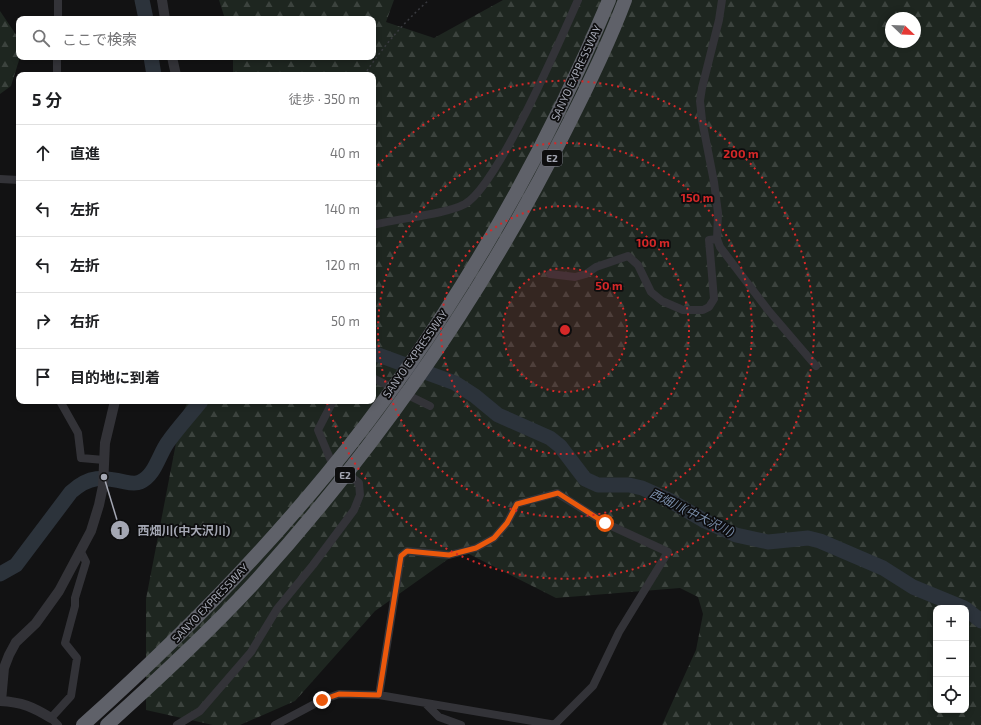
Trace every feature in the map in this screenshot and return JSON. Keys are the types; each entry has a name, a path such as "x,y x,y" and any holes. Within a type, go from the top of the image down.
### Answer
{"highway":[{"name":"SANYO EXPRESSWAY","path":"83,725 200,616 256,555 327,474 392,388 452,300 496,228 533,161 572,84 609,0"},
{"name":"SANYO EXPRESSWAY","path":"107,725 210,628 253,584 340,481 404,397 464,308 509,236 546,169 586,90 625,0"}],"street":[{"path":"58,0 58,16"},
{"path":"162,0 165,16"},
{"path":"376,224 450,210 465,203 477,194 501,158 527,109 578,0"},
{"path":"722,0 719,20 700,101 718,213 717,238 720,248 768,310 816,366"},
{"path":"57,60 57,72"},
{"path":"173,60 175,72"},
{"path":"0,179 16,180"},
{"path":"550,274 575,277 586,274 596,267 628,256 638,265 651,292 662,301 683,310 703,310 709,307 714,300 709,240 717,238"},
{"path":"376,379 430,406"},
{"path":"62,404 78,433 81,458 104,464"},
{"path":"81,552 86,562 75,598 75,606 65,643 77,658 71,696 55,721 30,706 19,702 1,701 4,668 16,642 36,623 59,591 91,531 103,486 105,443 114,404"},
{"path":"177,725 200,711 251,652 277,609 313,565 354,510 360,495 359,483 331,461 318,430 331,404"},
{"path":"275,725 322,700 339,694 379,695 555,725 593,686 619,632 668,552 605,523 558,493 517,504 507,523 494,538 476,548 449,555 407,551 401,556 379,695"},
{"path":"424,702 439,717 461,725"}],"path":[{"path":"376,58 388,40 409,17 429,0"},
{"path":"366,72 374,60"}],"green space":[{"path":"219,0 394,0 386,22 434,38 503,0 981,0 981,725 662,725 696,650 703,614 698,597 680,588 556,598 461,550 375,611 295,701 240,725 213,725 146,710 146,599 181,417 187,404 376,404 376,72 233,72 233,60 376,60 376,16 224,16"},
{"path":"0,11 16,35 16,60 19,60 11,86 0,94"}],"waterway":[{"path":"142,0 145,16"},
{"path":"152,60 154,72"},
{"name":"西畑川(中大沢川)","path":"376,354 455,383 475,396 498,415 550,438 560,446 585,479 598,485 629,485 642,488 669,500 705,521 736,535 768,542 808,538 820,541 883,568 913,587 957,605"},
{"name":"西畑川(中大沢川)","path":"0,574 16,565 71,492 78,486 90,480 103,478 129,483 140,482 145,479 153,470 168,442 199,404"},
{"name":"西畑川(中大沢川)","path":"969,611 981,621"}],"place":[{"name":"西畑川(中大沢川)","path":"104,477"}],"route":[{"path":"322,700 339,694 379,695 401,556 407,551 449,555 476,548 494,538 507,523 517,504 558,493 605,523"}]}
